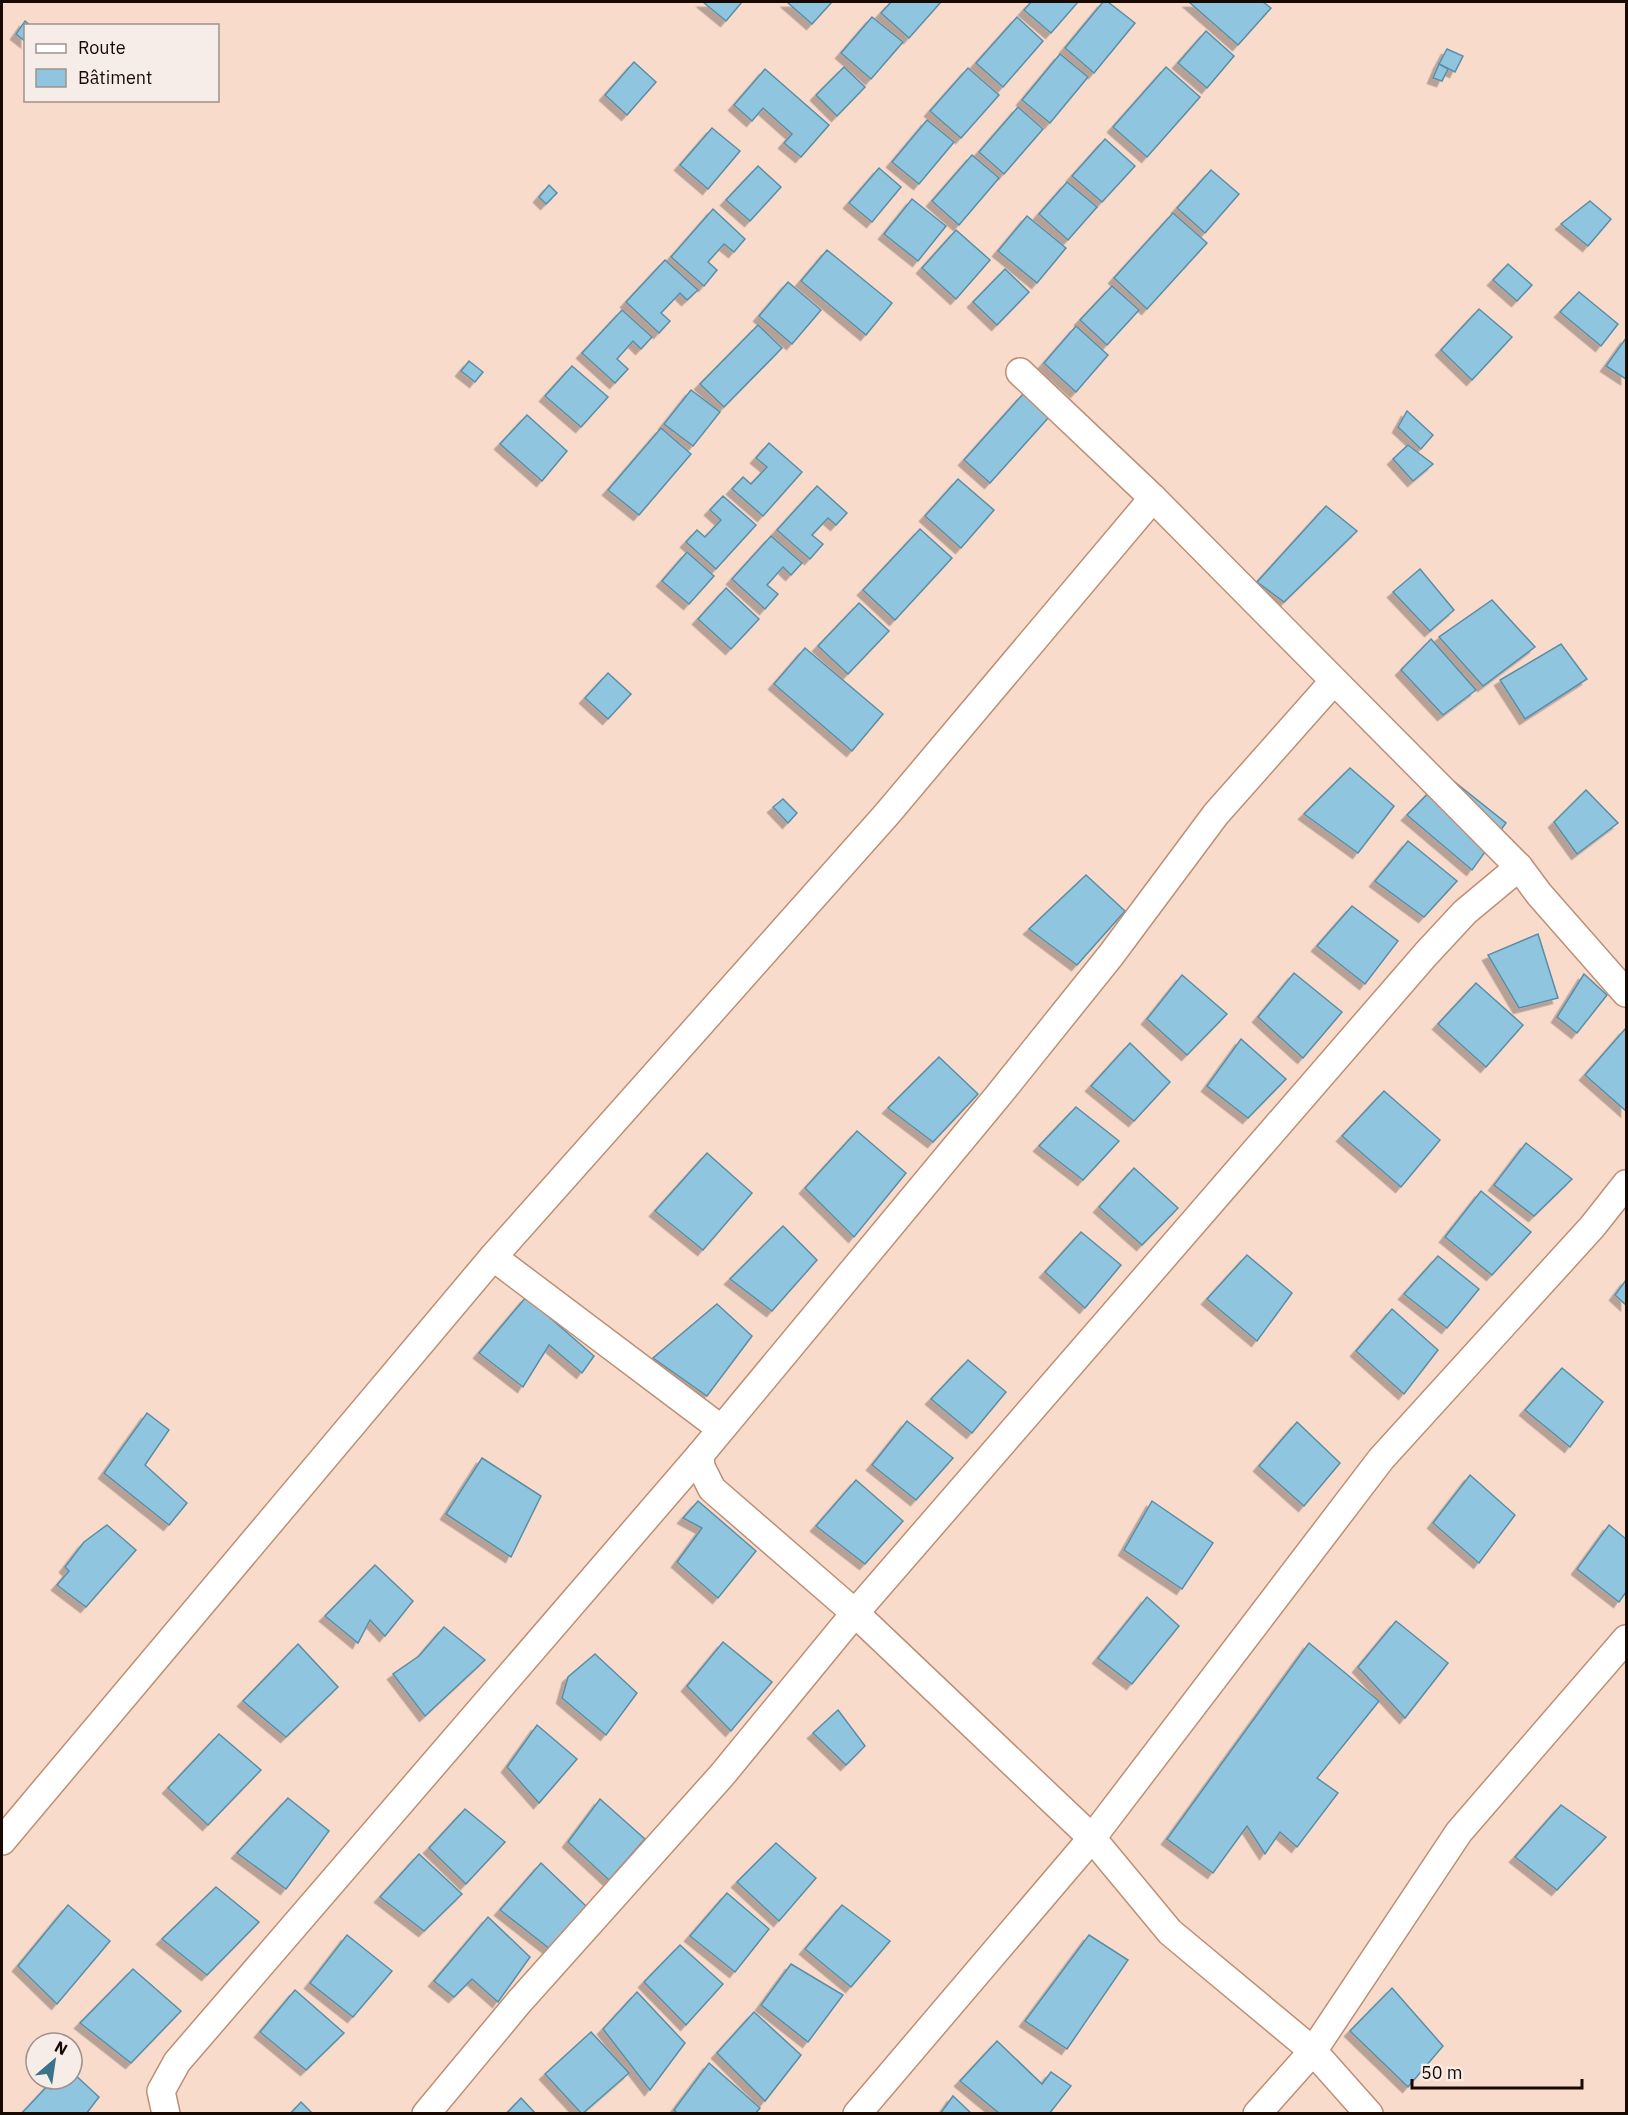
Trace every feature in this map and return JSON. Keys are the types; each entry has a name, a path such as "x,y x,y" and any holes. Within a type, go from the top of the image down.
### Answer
{"street":[{"path":"1020,372 1153,498 1519,867 1539,894 1626,993"},
{"path":"2,1841 493,1257 886,814 1153,498"},
{"path":"166,2114 161,2091 177,2062 700,1455 720,1428 1005,1088 1111,955 1215,814 1333,682"},
{"path":"426,2114 519,2002 722,1775 855,1613 1426,954 1465,912 1519,867"},
{"path":"857,2114 1092,1838 1381,1459 1592,1227 1626,1184"},
{"path":"493,1257 720,1428"},
{"path":"700,1455 701,1467 712,1489 855,1613 1092,1838 1170,1932 1313,2051 1369,2114"},
{"path":"1257,2114 1313,2051 1459,1832 1626,1639"}],"building":[{"path":"703,2 742,2 726,21"},
{"path":"787,2 832,2 812,24"},
{"path":"891,2 941,2 909,38 881,13"},
{"path":"1031,2 1078,2 1051,33 1024,10"},
{"path":"1103,2 1108,2 1135,23 1094,73 1065,48"},
{"path":"1189,2 1263,2 1271,8 1238,45"},
{"path":"872,17 903,42 871,79 841,53"},
{"path":"1017,17 1043,41 1003,87 976,63"},
{"path":"25,21 29,24 24,24 24,40 16,34"},
{"path":"1206,31 1234,56 1207,88 1178,63"},
{"path":"1447,49 1463,56 1455,72 1439,64"},
{"path":"1060,54 1088,77 1050,123 1022,100"},
{"path":"634,62 656,82 627,115 605,95"},
{"path":"1439,64 1448,69 1442,81 1433,78"},
{"path":"844,67 865,87 837,116 816,95"},
{"path":"1166,67 1200,97 1147,157 1113,127"},
{"path":"968,68 999,95 961,138 930,111"},
{"path":"765,69 829,125 801,157 784,143 792,134 763,108 752,121 734,105"},
{"path":"1018,107 1043,129 1004,174 979,152"},
{"path":"927,120 954,142 919,184 892,162"},
{"path":"712,128 740,151 708,189 680,165"},
{"path":"1105,139 1135,166 1102,202 1072,176"},
{"path":"972,155 999,178 959,225 932,201"},
{"path":"758,166 781,187 750,221 726,200"},
{"path":"879,168 901,187 872,222 849,203"},
{"path":"1211,170 1239,194 1205,233 1177,208"},
{"path":"1067,182 1097,207 1068,240 1039,214"},
{"path":"549,185 557,193 546,204 539,197"},
{"path":"912,199 946,226 918,261 884,234"},
{"path":"1590,201 1611,219 1588,246 1561,224"},
{"path":"713,209 745,239 734,252 724,244 708,262 717,270 704,286 671,257"},
{"path":"1173,213 1207,243 1147,309 1114,278"},
{"path":"1027,216 1066,248 1037,283 998,251"},
{"path":"956,230 990,260 956,299 922,268"},
{"path":"827,250 892,303 866,335 801,281"},
{"path":"665,260 698,290 687,300 680,293 661,313 670,321 659,333 626,302"},
{"path":"1508,264 1532,285 1517,301 1493,280"},
{"path":"1005,269 1029,292 997,325 973,302"},
{"path":"788,282 821,310 792,344 759,316"},
{"path":"1112,286 1139,310 1107,345 1080,320"},
{"path":"1579,292 1618,324 1601,346 1560,312"},
{"path":"1479,309 1512,337 1472,380 1441,350"},
{"path":"622,310 652,337 641,349 633,341 617,359 628,369 615,383 582,353"},
{"path":"758,325 782,348 724,407 700,384"},
{"path":"1076,326 1108,355 1076,392 1044,363"},
{"path":"1626,338 1626,379 1606,366"},
{"path":"469,361 483,372 475,382 461,371"},
{"path":"572,366 608,397 581,427 545,396"},
{"path":"691,390 720,412 693,446 664,424"},
{"path":"1023,394 1049,417 990,483 964,460"},
{"path":"1407,411 1433,435 1421,449 1398,427"},
{"path":"527,415 567,451 542,481 500,444"},
{"path":"661,428 691,454 639,515 608,490"},
{"path":"769,443 802,472 763,516 732,489 743,477 751,484 767,467 756,458"},
{"path":"1408,445 1433,464 1413,481 1393,459"},
{"path":"958,479 994,510 961,548 925,516"},
{"path":"817,486 847,513 836,525 828,518 812,535 823,544 810,559 777,530"},
{"path":"723,496 756,525 716,569 686,542 697,530 705,537 721,520 710,510"},
{"path":"1326,506 1357,531 1284,602 1257,582"},
{"path":"920,529 952,558 895,620 863,590"},
{"path":"771,536 802,563 791,575 783,567 767,585 778,594 765,609 732,579"},
{"path":"687,552 714,576 689,604 662,581"},
{"path":"1420,569 1454,610 1430,631 1393,592"},
{"path":"726,588 759,619 731,649 698,619"},
{"path":"1492,600 1535,647 1483,686 1439,637"},
{"path":"859,603 889,631 848,674 818,646"},
{"path":"1431,639 1476,690 1443,715 1401,670"},
{"path":"1561,644 1587,679 1525,719 1500,680"},
{"path":"805,648 883,714 852,751 774,684"},
{"path":"608,673 631,694 608,719 585,698"},
{"path":"1350,768 1394,806 1358,853 1304,814"},
{"path":"1446,775 1506,823 1472,870 1407,815"},
{"path":"1586,790 1618,823 1577,854 1554,822"},
{"path":"783,799 797,813 788,823 773,807"},
{"path":"1408,841 1457,881 1424,917 1375,881"},
{"path":"1086,875 1125,911 1077,965 1029,929"},
{"path":"1352,906 1398,941 1365,984 1317,946"},
{"path":"1538,934 1558,998 1519,1008 1488,955"},
{"path":"1294,973 1342,1012 1303,1058 1258,1017"},
{"path":"1584,974 1607,995 1577,1033 1557,1017"},
{"path":"1182,975 1227,1014 1187,1055 1147,1019"},
{"path":"1476,983 1523,1025 1486,1067 1438,1024"},
{"path":"1625,1029 1626,1031 1626,1111 1585,1075"},
{"path":"1241,1039 1286,1079 1248,1118 1207,1086"},
{"path":"1130,1043 1170,1082 1134,1121 1091,1086"},
{"path":"939,1057 978,1094 933,1142 888,1108"},
{"path":"1384,1091 1440,1140 1401,1187 1342,1136"},
{"path":"1076,1107 1119,1141 1083,1180 1039,1146"},
{"path":"857,1131 906,1173 854,1237 805,1188"},
{"path":"1526,1143 1572,1179 1534,1216 1494,1185"},
{"path":"707,1153 752,1193 703,1250 655,1211"},
{"path":"1134,1168 1178,1208 1142,1245 1099,1207"},
{"path":"1481,1191 1531,1232 1492,1275 1445,1237"},
{"path":"783,1226 817,1260 772,1311 730,1279"},
{"path":"1081,1232 1121,1265 1085,1308 1045,1272"},
{"path":"1247,1255 1292,1293 1257,1341 1207,1299"},
{"path":"1438,1256 1479,1289 1447,1328 1404,1294"},
{"path":"1626,1280 1626,1305 1615,1295"},
{"path":"526,1297 594,1356 582,1373 549,1345 523,1387 479,1353"},
{"path":"717,1304 752,1336 707,1396 653,1358"},
{"path":"1392,1309 1438,1350 1404,1394 1356,1351"},
{"path":"968,1360 1006,1392 972,1433 931,1399"},
{"path":"1562,1368 1603,1402 1570,1447 1525,1410"},
{"path":"147,1413 169,1430 145,1465 187,1503 169,1525 104,1473"},
{"path":"907,1421 953,1458 916,1500 872,1465"},
{"path":"1297,1422 1340,1463 1304,1506 1259,1466"},
{"path":"482,1458 541,1496 511,1557 446,1514"},
{"path":"1470,1475 1515,1515 1479,1563 1433,1523"},
{"path":"856,1480 903,1521 865,1564 816,1526"},
{"path":"698,1501 756,1551 718,1598 677,1562 702,1528 683,1518"},
{"path":"1152,1501 1213,1543 1182,1589 1124,1550"},
{"path":"107,1525 136,1550 86,1607 57,1585 69,1571 65,1567 84,1542"},
{"path":"1609,1525 1626,1539 1626,1592 1619,1602 1577,1569"},
{"path":"375,1565 413,1601 385,1636 370,1620 358,1643 325,1616"},
{"path":"1147,1597 1179,1626 1132,1684 1098,1658"},
{"path":"1396,1621 1448,1663 1405,1718 1358,1667"},
{"path":"444,1627 485,1660 425,1716 393,1674 419,1656"},
{"path":"723,1642 772,1682 731,1731 687,1686"},
{"path":"1309,1643 1379,1701 1317,1778 1338,1793 1297,1847 1280,1832 1265,1854 1247,1826 1213,1873 1167,1839"},
{"path":"298,1644 338,1687 286,1737 243,1701"},
{"path":"595,1654 637,1693 606,1735 562,1698 568,1677"},
{"path":"838,1710 865,1746 846,1765 813,1733"},
{"path":"537,1725 577,1759 539,1803 507,1767"},
{"path":"219,1734 261,1770 208,1825 168,1788"},
{"path":"288,1798 329,1831 286,1889 237,1853"},
{"path":"600,1799 645,1839 609,1880 568,1842"},
{"path":"1561,1805 1606,1837 1557,1890 1515,1857"},
{"path":"465,1809 505,1842 466,1884 429,1848"},
{"path":"776,1843 816,1878 779,1921 737,1882"},
{"path":"419,1854 462,1894 424,1931 380,1897"},
{"path":"541,1863 586,1906 550,1949 500,1910"},
{"path":"216,1887 259,1922 207,1975 162,1939"},
{"path":"727,1893 769,1929 735,1972 690,1936"},
{"path":"68,1905 110,1941 57,2004 18,1966"},
{"path":"842,1905 890,1941 851,1987 805,1949"},
{"path":"488,1917 530,1957 498,2002 472,1979 454,1997 434,1981"},
{"path":"347,1935 392,1971 353,2017 310,1983"},
{"path":"1089,1935 1128,1960 1067,2049 1025,2021"},
{"path":"680,1945 723,1984 686,2025 644,1982"},
{"path":"791,1964 843,1995 808,2042 761,2005"},
{"path":"133,1969 181,2011 131,2063 80,2023"},
{"path":"1392,1988 1443,2046 1408,2087 1350,2031"},
{"path":"295,1990 344,2033 306,2070 260,2032"},
{"path":"637,1992 685,2043 650,2090 603,2029"},
{"path":"754,2012 801,2055 765,2101 717,2053"},
{"path":"591,2032 629,2073 582,2114 545,2074"},
{"path":"997,2041 1042,2084 1051,2072 1071,2086 1049,2114 1000,2114 960,2081"},
{"path":"709,2063 760,2108 755,2114 678,2114 674,2110"},
{"path":"84,2083 99,2097 86,2114 21,2114 43,2091 84,2091"},
{"path":"953,2096 972,2114 940,2114"},
{"path":"521,2098 536,2114 506,2114"},
{"path":"301,2102 313,2114 290,2114"}]}
